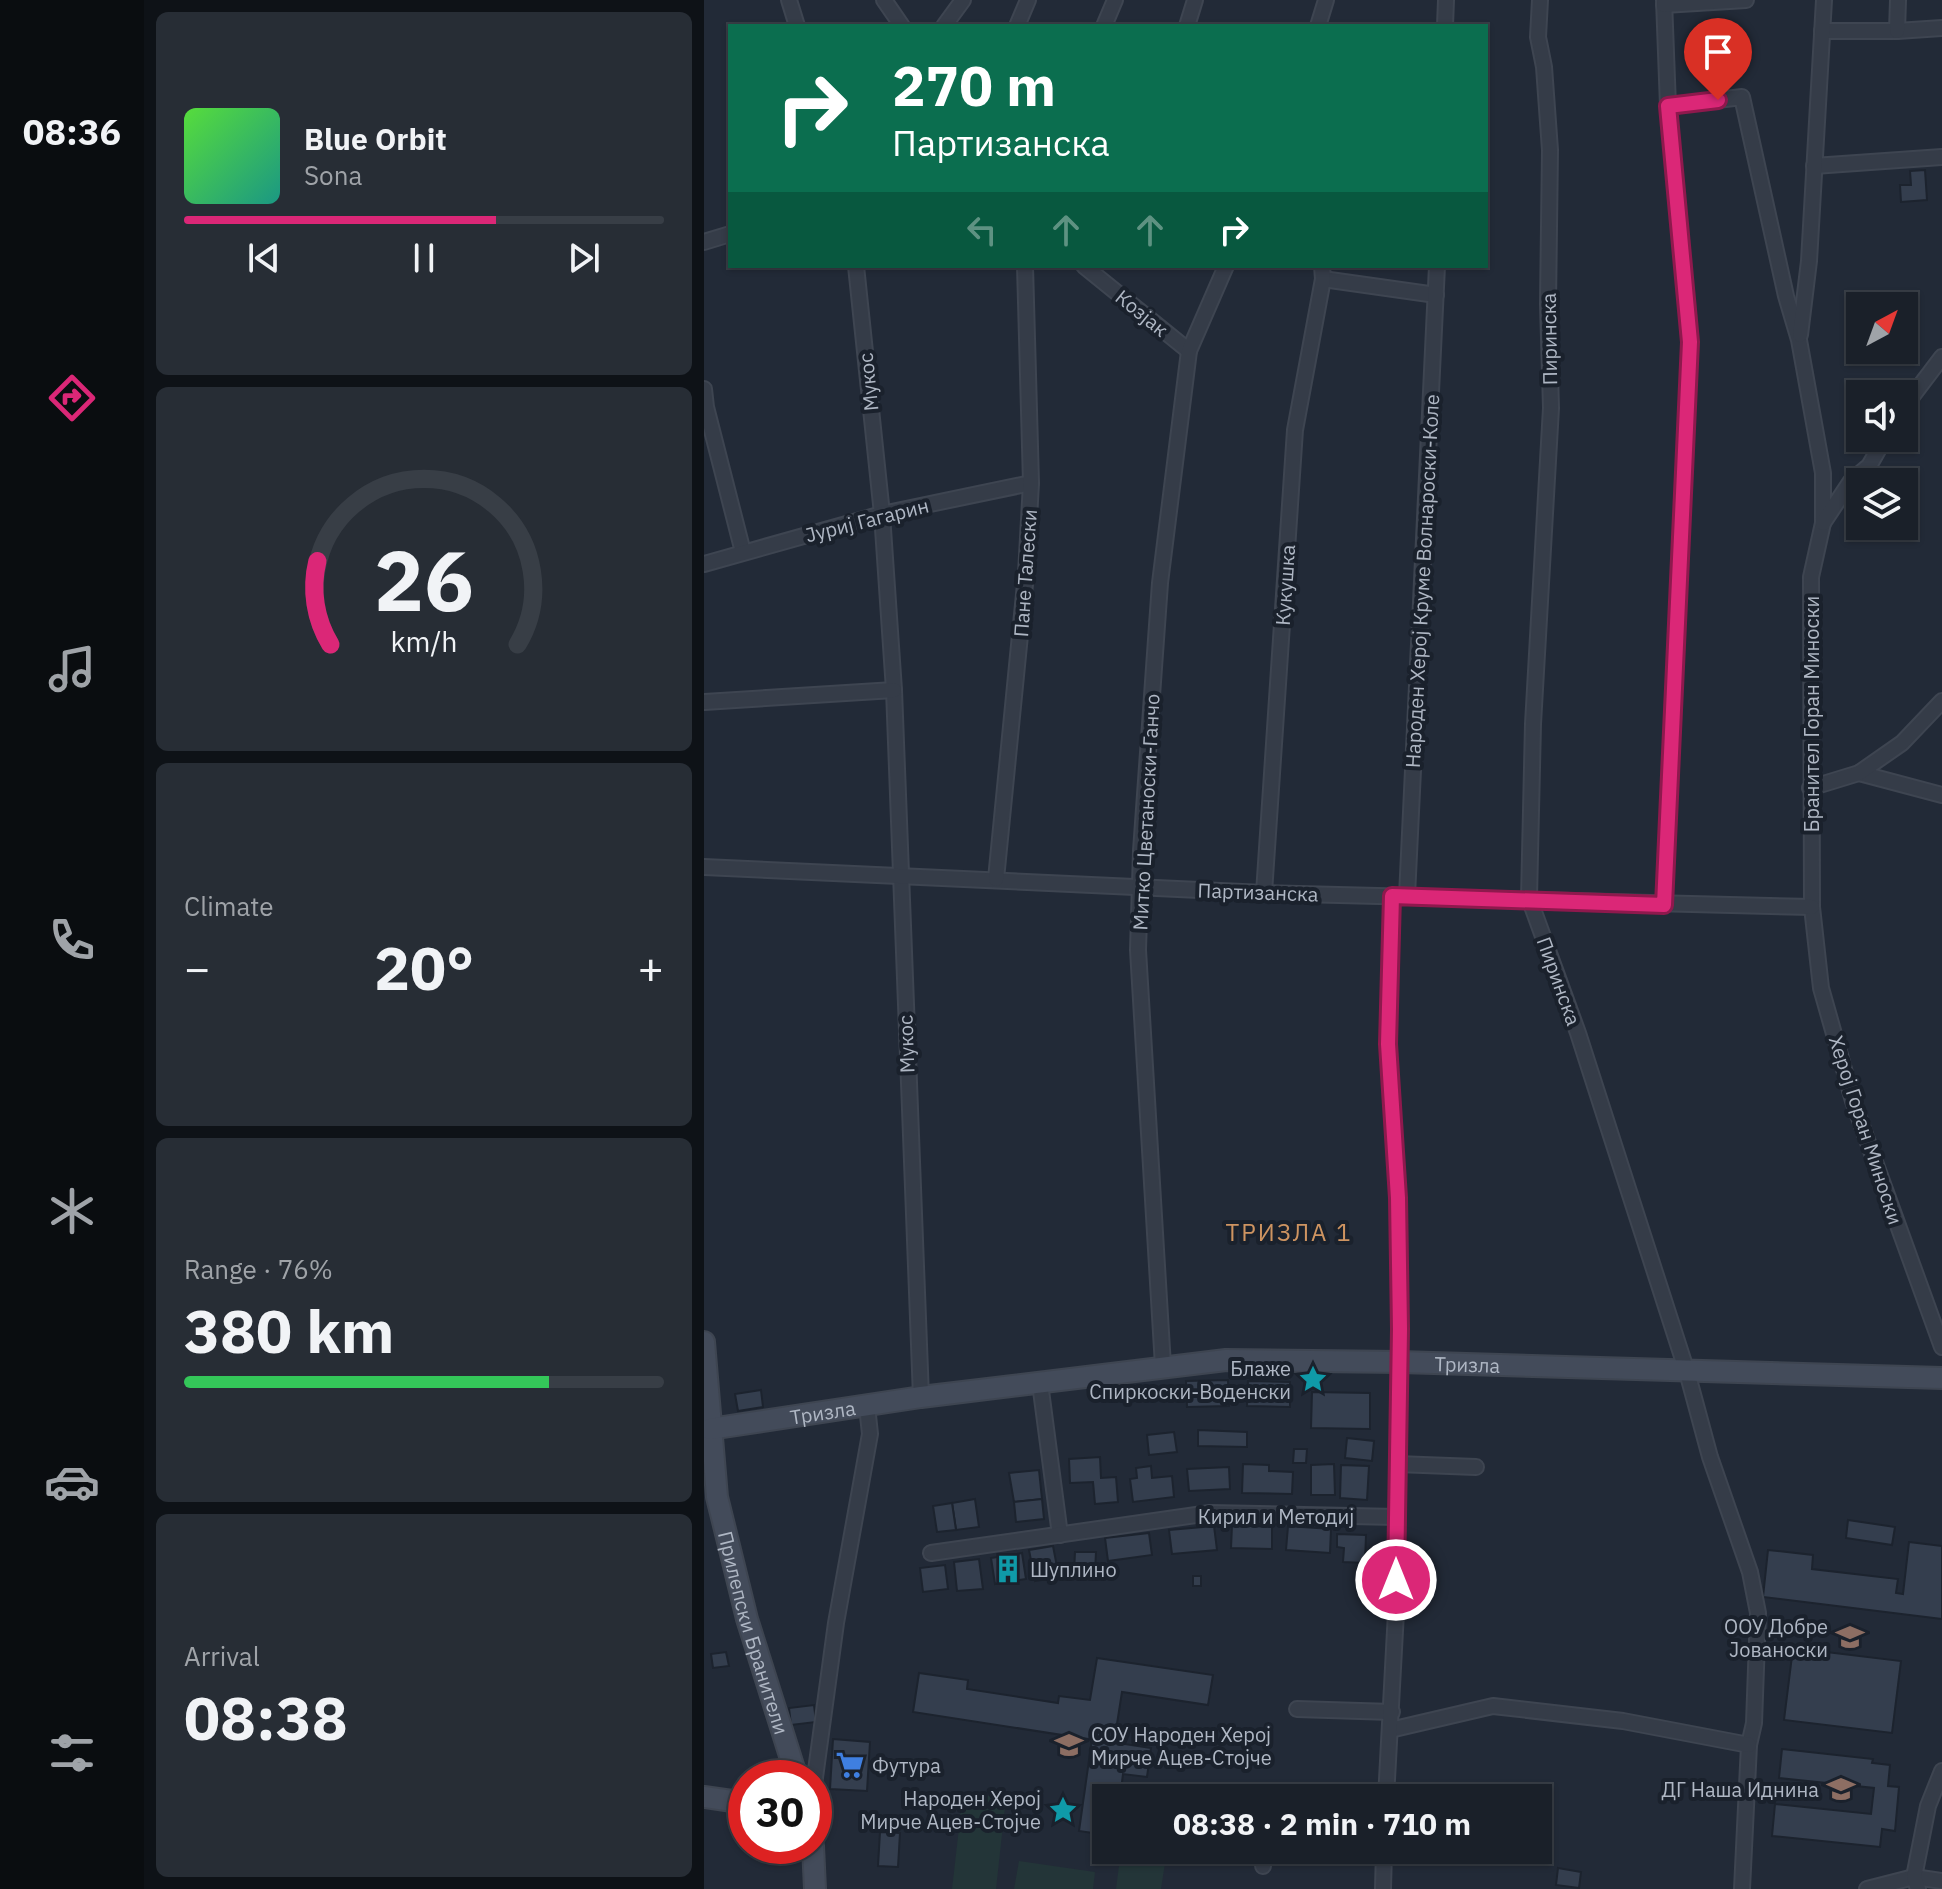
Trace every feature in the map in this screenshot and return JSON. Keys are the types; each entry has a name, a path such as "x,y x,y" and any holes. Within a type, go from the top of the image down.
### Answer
{"street":[{"path":"789,0 796,24"},
{"path":"884,0 901,24"},
{"path":"945,24 963,0"},
{"path":"1018,24 1028,0"},
{"path":"1105,24 1115,0"},
{"path":"1188,24 1195,0"},
{"path":"1319,24 1326,0"},
{"path":"1445,24 1446,0"},
{"name":"Пиринска","path":"1540,0 1538,37 1544,67 1550,150 1548,304 1551,408 1533,724 1529,898 1578,1033 1687,1372 1710,1457 1750,1572 1758,1613 1742,1889"},
{"path":"1664,905 1690,342 1668,106 1664,2 1746,0"},
{"name":"Бранител Горан Миноски","path":"1799,340 1809,261 1824,0"},
{"path":"1897,31 1898,0"},
{"path":"1822,31 1942,28"},
{"name":"Бранител Горан Миноски","path":"1668,106 1742,97 1786,296 1799,340 1823,473 1823,523 1811,577 1812,907"},
{"path":"1814,166 1942,157"},
{"path":"704,242 728,235"},
{"name":"Мукос","path":"856,268 882,514 894,690 921,1397"},
{"name":"Пане Талески","path":"996,879 1026,574 1031,483 1025,268"},
{"name":"Митко Цветаноски-Ганчо","path":"1163,1366 1138,950 1139,888 1160,583 1189,351 1225,268"},
{"name":"Народен Херој Круме Волнароски-Коле","path":"1387,1784 1392,1712 1400,1362 1398,1198 1388,1044 1400,896 1437,268"},
{"name":"Козјак","path":"1092,269 1189,351"},
{"name":"Кукушка","path":"1264,893 1295,430 1323,272 1436,295"},
{"path":"1918,389 1942,357"},
{"path":"704,389 743,552"},
{"name":"Бранител Горан Миноски","path":"1823,523 1851,481 1869,466 1877,452"},
{"name":"Јуриј Гагарин","path":"704,564 882,514 1031,483"},
{"path":"704,702 894,690"},
{"path":"1810,788 1859,773 1902,743 1942,701"},
{"path":"1859,773 1942,795"},
{"name":"Партизанска","path":"704,867 1264,893 1812,907"},
{"name":"Херој Горан Миноски","path":"1812,907 1821,988 1853,1101 1942,1347"},
{"name":"Прилепски Бранители","path":"704,1342 717,1497 747,1619 791,1760"},
{"name":"Тризла","path":"710,1429 921,1397 1226,1360 1942,1378"},
{"path":"1040,1383 1060,1535"},
{"name":"Прилепски Бранители","path":"817,1760 836,1623 870,1434 867,1406"},
{"path":"1397,1464 1476,1467"},
{"name":"Кирил и Методиј","path":"931,1553 1210,1513 1397,1517"},
{"path":"1390,1730 1493,1706 1623,1721 1749,1745"},
{"path":"1297,1709 1392,1712"},
{"path":"1916,1883 1928,1806 1942,1771"},
{"path":"704,1797 728,1800"},
{"path":"814,1864 815,1889"},
{"path":"1383,1889 1384,1864"},
{"path":"1867,1889 1942,1881"}],"shaded area":[{"path":"963,1793 1006,1798 996,1889 952,1889"},
{"path":"1019,1861 1095,1872 1093,1889 1014,1889"},
{"path":"1119,1864 1165,1864 1161,1889 1116,1889"}],"building":[{"path":"1925,170 1927,200 1901,202 1900,185 1911,185 1910,171"},
{"path":"1228,1380 1229,1406 1187,1407 1186,1381"},
{"path":"1248,1381 1290,1382 1290,1407 1247,1406"},
{"path":"761,1390 763,1407 738,1411 735,1394"},
{"path":"1312,1392 1370,1393 1370,1429 1311,1428"},
{"path":"1198,1430 1247,1432 1247,1447 1198,1446"},
{"path":"1174,1432 1177,1452 1149,1455 1147,1435"},
{"path":"1347,1438 1374,1441 1372,1461 1345,1458"},
{"path":"1294,1449 1307,1449 1306,1463 1293,1463"},
{"path":"1100,1457 1101,1478 1116,1477 1118,1502 1095,1504 1093,1482 1070,1483 1069,1459"},
{"path":"1243,1464 1269,1465 1269,1471 1293,1472 1292,1494 1242,1493"},
{"path":"1334,1464 1335,1495 1311,1495 1311,1465"},
{"path":"1341,1465 1369,1466 1367,1500 1340,1498"},
{"path":"1151,1466 1152,1478 1172,1476 1174,1497 1133,1502 1130,1479 1137,1478 1136,1468"},
{"path":"1229,1467 1230,1489 1189,1491 1187,1469"},
{"path":"1039,1470 1042,1499 1014,1502 1009,1473"},
{"path":"975,1499 979,1527 956,1530 952,1503"},
{"path":"1042,1499 1044,1519 1016,1522 1014,1502"},
{"path":"952,1503 956,1530 937,1532 933,1506"},
{"path":"1848,1520 1895,1527 1892,1545 1846,1538"},
{"path":"1232,1525 1272,1527 1272,1549 1231,1548"},
{"path":"1214,1526 1217,1550 1172,1554 1169,1530"},
{"path":"1288,1526 1331,1529 1330,1553 1286,1550"},
{"path":"1149,1533 1152,1555 1108,1561 1105,1538"},
{"path":"1337,1534 1366,1535 1365,1563 1343,1562 1344,1548 1337,1547"},
{"path":"1909,1542 1942,1546 1942,1619 1763,1597 1768,1550 1813,1555 1812,1569 1898,1579 1896,1593 1903,1594"},
{"path":"1053,1546 1059,1577 1035,1581 1029,1550"},
{"path":"1075,1552 1096,1552 1095,1573 1074,1572"},
{"name":"Шуплино","path":"1022,1553 1026,1579 995,1584 991,1558"},
{"path":"979,1559 983,1589 957,1591 954,1562"},
{"path":"945,1565 948,1589 923,1592 920,1568"},
{"path":"1193,1576 1201,1576 1201,1586 1193,1586"},
{"path":"1793,1648 1901,1661 1892,1733 1784,1720"},
{"path":"726,1652 729,1666 713,1668 711,1654"},
{"path":"1097,1658 1213,1675 1208,1705 1122,1692 1114,1743 913,1712 919,1673 968,1680 967,1689 1058,1703 1059,1696 1090,1700"},
{"path":"814,1705 816,1722 791,1725 789,1708"},
{"name":"Футура","path":"833,1739 870,1742 867,1791 832,1789"},
{"path":"1092,1739 1151,1748 1147,1777 1123,1774 1122,1784 1092,1784 1092,1833 1079,1831"},
{"path":"1782,1749 1873,1759 1872,1763 1890,1765 1888,1786 1899,1787 1895,1831 1882,1829 1880,1847 1772,1836 1775,1804 1871,1814 1874,1788 1779,1778"},
{"path":"880,1832 900,1833 898,1867 878,1866"},
{"path":"1558,1868 1581,1872 1579,1888 1556,1885"}],"place":[{"name":"Блаже Спиркоски-Воденски","path":"1313,1379"},
{"name":"Шуплино","path":"1008,1569"},
{"name":"ООУ Добре Јованоски","path":"1850,1637"},
{"name":"СОУ Народен Херој Мирче Ацев-Стојче","path":"1069,1745"},
{"name":"Футура","path":"850,1765"},
{"name":"ДГ Наша Иднина","path":"1841,1789"},
{"name":"Народен Херој Мирче Ацев-Стојче","path":"1063,1810"}],"district":[{"name":"ТРИЗЛА 1","path":"1289,1232"}],"route":[{"path":"1396,1580 1400,1329 1398,1198 1388,1044 1392,896 1529,898 1664,905 1690,342 1668,106 1718,100"}]}
